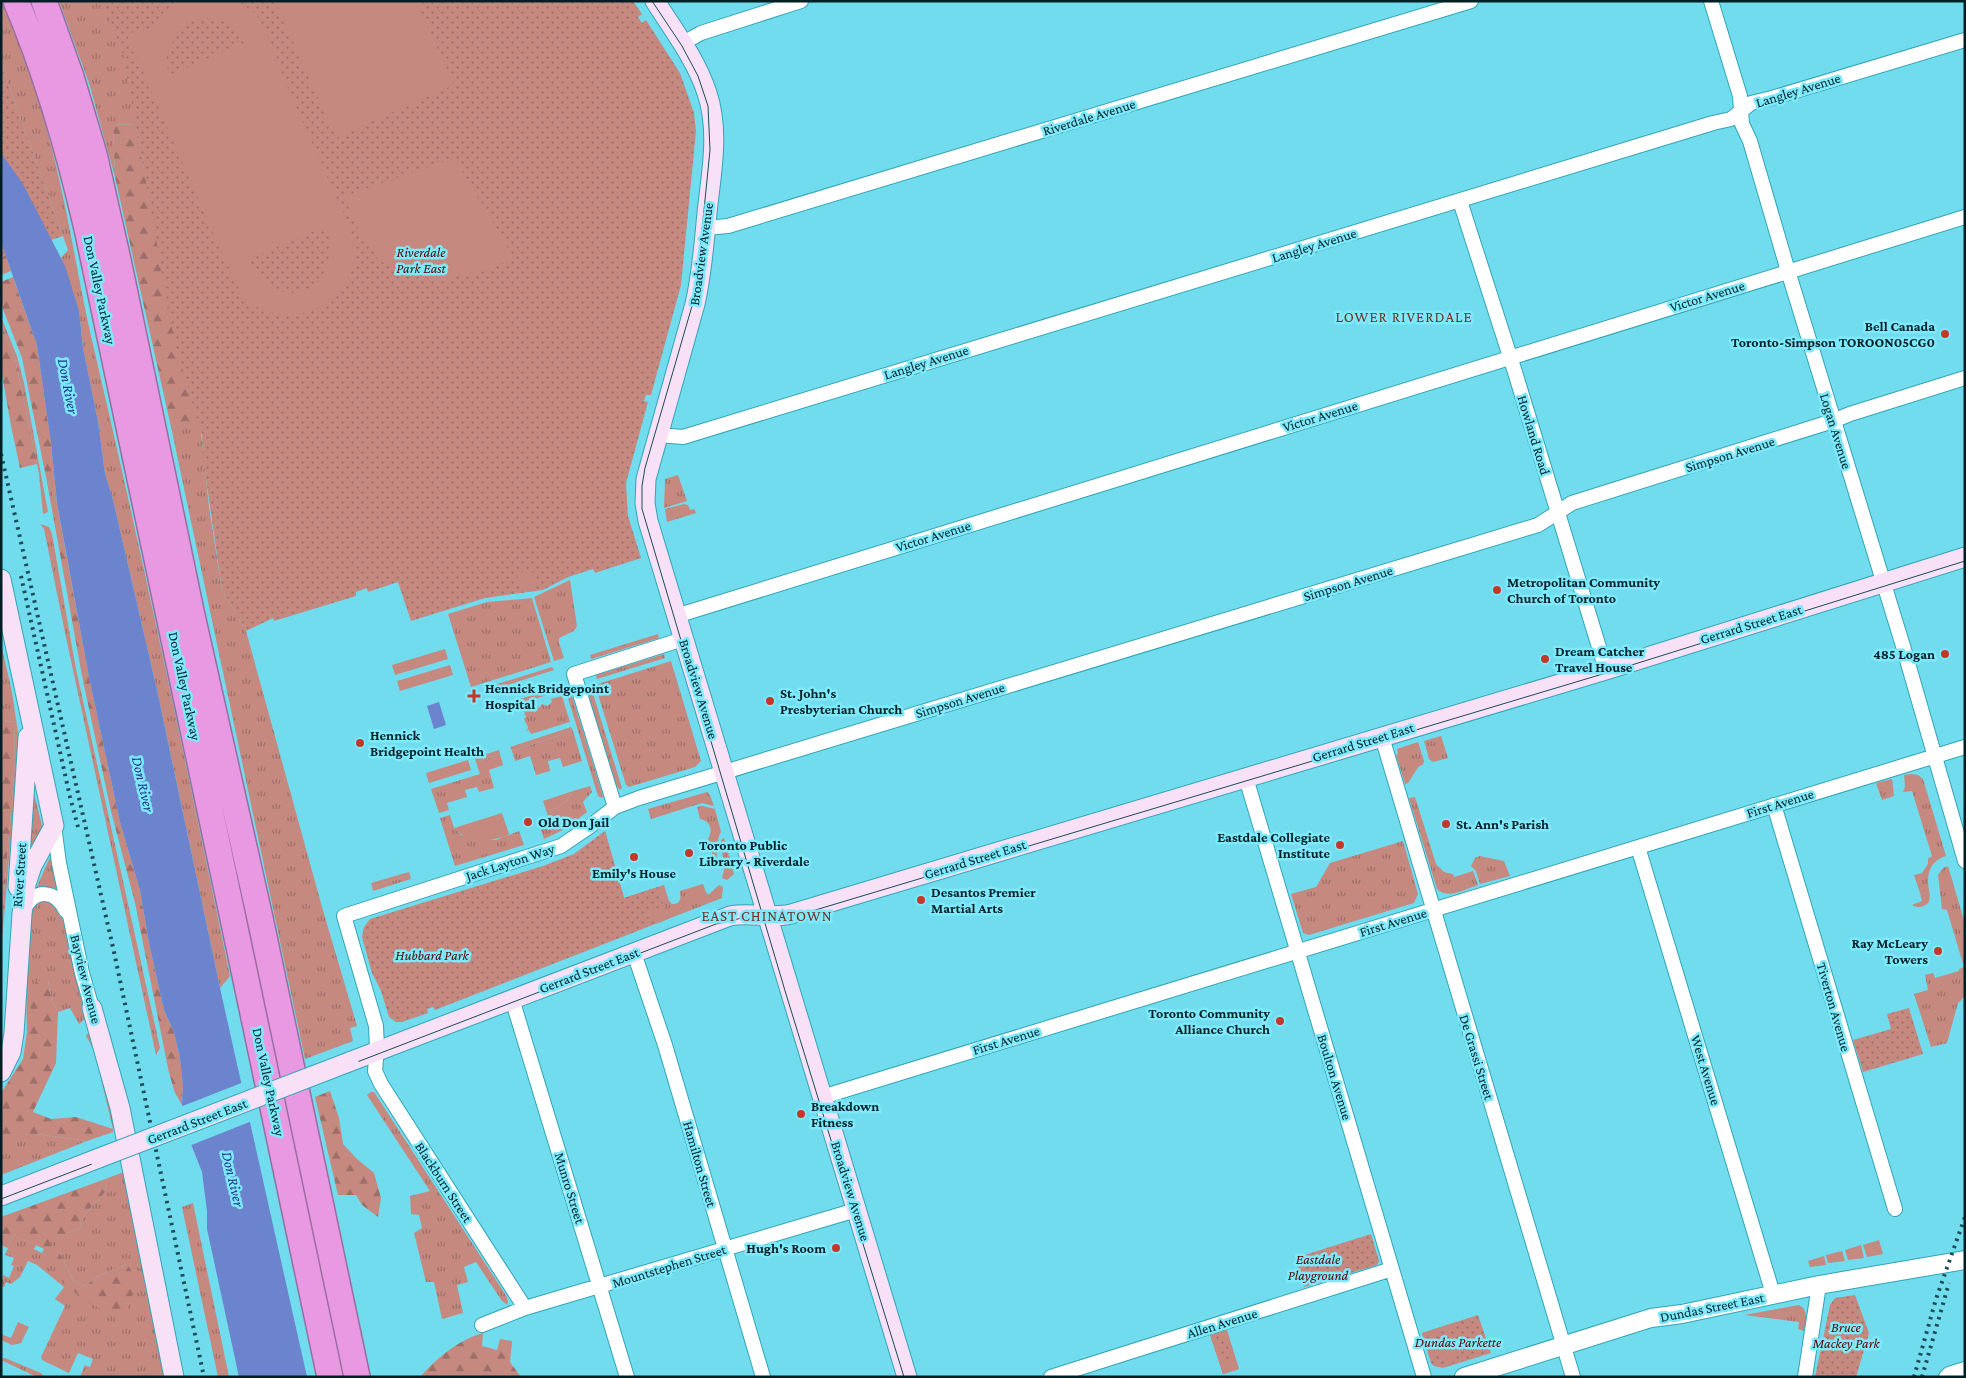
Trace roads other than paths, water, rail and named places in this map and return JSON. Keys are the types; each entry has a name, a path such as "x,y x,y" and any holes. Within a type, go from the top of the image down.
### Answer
{"highway":[{"name":"Don Valley Parkway","path":"16,1 53,97 74,172 88,233 330,1377"},
{"name":"Don Valley Parkway","path":"44,1 71,77 94,154 191,611 262,927 357,1377"},
{"path":"337,1282 358,1332 371,1377"}],"main road":[{"name":"Broadview Avenue","path":"654,1 696,64 712,111 714,144 701,274 695,304 646,478 645,503 648,521 907,1377"},
{"name":"Gerrard Street East","path":"1,1196 730,916 745,914 767,916 791,914 1606,670 1965,557"},
{"name":"Bayview Avenue","path":"1,579 54,826"},
{"name":"River Street","path":"1,1043 5,1025 12,959 28,750 29,706"},
{"name":"River Street","path":"1,1072 11,1052 14,1033 22,914 26,884 32,866 54,826"},
{"name":"Bayview Avenue","path":"92,1008 120,1108 174,1377"}],"street":[{"path":"683,42 701,33 801,1"},
{"name":"Riverdale Avenue","path":"705,228 728,226 1471,1"},
{"name":"Logan Avenue","path":"1711,1 1740,96 1742,124 1750,141 1965,861"},
{"name":"Langley Avenue","path":"658,435 683,437 1713,123 1732,119 1756,101 1772,98 1965,40"},
{"name":"Howland Road","path":"1460,201 1606,670"},
{"name":"Victor Avenue","path":"676,616 1965,217"},
{"name":"Simpson Avenue","path":"724,773 1481,544 1538,525 1558,513 1566,505 1965,378"},
{"path":"615,807 574,674 683,639"},
{"name":"De Grassi Street","path":"1382,737 1572,1377"},
{"name":"First Avenue","path":"822,1096 1965,747"},
{"name":"Jack Layton Way","path":"344,916 552,849 574,838 615,807 724,773"},
{"name":"Boulton Avenue","path":"1246,778 1424,1377"},
{"name":"Tiverton Avenue","path":"1774,805 1895,1209"},
{"name":"Bayview Avenue","path":"54,826 59,863 82,973 92,1008"},
{"name":"West Avenue","path":"1638,847 1773,1294"},
{"name":"River Street","path":"22,914 30,900 35,896 54,895 62,904 72,924"},
{"name":"Blackburn Street","path":"344,916 376,1026 377,1052 375,1071 381,1084 525,1308"},
{"name":"Hamilton Street","path":"634,952 665,1045 763,1377"},
{"name":"Munro Street","path":"512,999 627,1377"},
{"name":"Mountstephen Street","path":"482,1325 525,1308 856,1210"},
{"name":"Dundas Street East","path":"1464,1377 1651,1318 1682,1314 1819,1285 1965,1260"},
{"name":"Allen Avenue","path":"1051,1377 1392,1269"},
{"path":"1805,1377 1819,1285"},
{"path":"1946,1377 1949,1374 1965,1369"}],"water":[{"name":"Don River","path":"1,153 23,184 65,266 79,311 83,348 98,422 105,474 113,500 157,690 220,988 307,1377 239,1377 207,1229 207,1211 202,1172 191,1144 182,1105 183,1086 180,1058 174,1032 164,1010 149,943 140,890 120,822 89,677 57,503 51,443 37,345 1,242"},
{"path":"439,702 446,725 434,729 427,706"}],"tram line":[{"path":"652,1 682,46 698,76 708,106 710,150 697,280 692,306 645,468 642,486 642,509 786,994 904,1377"},
{"path":"1,1199 716,924 746,917 778,920 792,917 1606,673 1965,561"}],"railway":[{"path":"1,454 114,952 204,1377"},
{"path":"21,576 78,827"},
{"path":"1914,1377 1936,1299 1965,1217"},
{"path":"1922,1377 1949,1283"}],"place":[{"name":"Bell Canada Toronto-Simpson TOROON05CG0","path":"1945,334"},
{"name":"Metropolitan Community Church of Toronto","path":"1497,590"},
{"name":"485 Logan","path":"1945,654"},
{"name":"Dream Catcher Travel House","path":"1545,659"},
{"name":"Hennick Bridgepoint Hospital","path":"474,696"},
{"name":"St. John's Presbyterian Church","path":"770,701"},
{"name":"Hennick Bridgepoint Health","path":"360,743"},
{"name":"Old Don Jail","path":"528,822"},
{"name":"St. Ann's Parish","path":"1446,824"},
{"name":"Eastdale Collegiate Institute","path":"1340,845"},
{"name":"Toronto Public Library - Riverdale","path":"689,853"},
{"name":"Emily's House","path":"634,857"},
{"name":"Desantos Premier Martial Arts","path":"921,900"},
{"name":"Ray McLeary Towers","path":"1938,951"},
{"name":"Toronto Community Alliance Church","path":"1280,1021"},
{"name":"Breakdown Fitness","path":"801,1114"},
{"name":"Hugh's Room","path":"836,1248"}],"district":[{"name":"LOWER RIVERDALE","path":"1404,317"},
{"name":"EAST CHINATOWN","path":"767,916"}],"park label":[{"name":"Riverdale Park East","path":"421,260"},
{"name":"Hubbard Park","path":"432,955"},
{"name":"Eastdale Playground","path":"1318,1268"},
{"name":"Bruce Mackey Park","path":"1846,1335"},
{"name":"Dundas Parkette","path":"1458,1342"}]}
